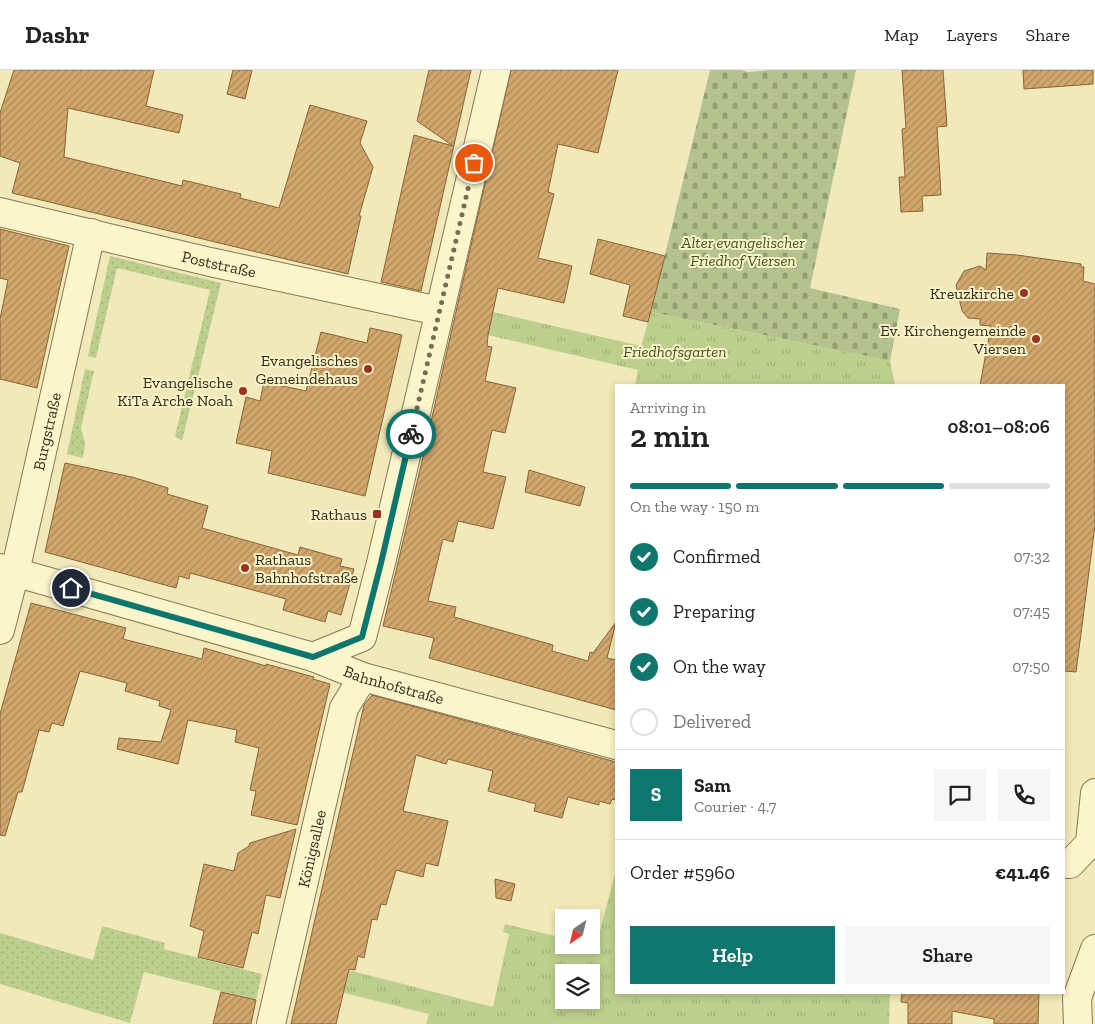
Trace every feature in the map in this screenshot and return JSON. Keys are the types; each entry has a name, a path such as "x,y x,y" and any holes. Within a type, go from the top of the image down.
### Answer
{"street":[{"path":"313,657 362,637 496,70"},
{"name":"Poststraße","path":"0,212 210,262 439,312"},
{"name":"Burgstraße","path":"0,630 8,570 91,233"},
{"name":"Bahnhofstraße","path":"8,570 313,657 363,677 615,745"},
{"name":"Königsallee","path":"271,1024 344,708 363,677"},
{"path":"1067,864 1093,848 1095,792"},
{"path":"1078,1024 1077,998 1095,949"}],"green space":[{"name":"Alter evangelischer Friedhof Viersen","path":"710,70 741,70 748,72 772,70 856,70 810,288 900,309 890,361 651,312"},
{"path":"110,256 221,283 182,441 175,436 210,290 117,268 96,358 88,356"},
{"name":"Friedhofsgarten","path":"458,304 641,346 651,312 890,361 895,384 635,384 638,370 453,327"},
{"path":"85,369 94,371 81,428 85,443 83,458 67,454"},
{"path":"615,874 615,994 890,994 889,1024 426,1024 429,1014 300,982 305,959 493,1007 509,934 503,932 505,924 555,936 555,954 600,954 600,931"},
{"path":"102,926 165,943 164,949 262,974 256,1000 144,972 130,1023 0,984 0,933 93,960"}],"building":[{"path":"14,70 154,70 146,106 183,115 179,133 68,108 64,157 182,186 183,180 241,194 240,198 279,208 310,105 367,121 360,143 373,167 359,216 361,216 348,274 12,193 20,163 0,156 0,113"},
{"path":"233,70 252,70 245,99 227,94"},
{"path":"429,70 471,70 421,291 381,282 414,135 453,146 417,121"},
{"path":"511,70 618,70 598,153 558,144 548,192 554,194 538,258 572,266 564,303 498,288 488,335 487,346 492,347 485,381 516,388 505,433 492,430 483,472 506,477 493,529 458,521 453,542 443,539 428,601 456,607 454,617 553,645 552,651 588,661 590,652 593,653 615,623 607,658 615,660 615,710 429,658 434,638 383,626"},
{"path":"902,70 943,70 947,126 937,127 941,195 922,196 923,211 901,212 899,177 905,177 902,129 906,128"},
{"path":"1023,70 1093,70 1093,84 1024,89"},
{"path":"0,229 69,246 37,388 0,379 0,319 8,280 0,278"},
{"path":"598,239 665,256 648,322 623,316 630,285 590,274"},
{"path":"987,253 1017,255 1081,264 1081,267 1084,267 1083,281 1095,284 1095,525 1076,672 1065,671 1065,384 980,384 991,326 980,325 980,319 968,318 962,311 956,285 964,271 980,266 986,270"},
{"path":"370,328 402,335 365,496 268,473 272,451 236,443 246,397 260,401 264,382 306,391 321,332 367,343"},
{"path":"65,463 132,477 168,488 167,494 208,506 202,528 298,555 300,547 342,559 340,566 354,569 341,615 328,611 325,622 283,610 286,599 190,573 189,579 179,576 176,588 45,552"},
{"path":"529,470 585,487 580,506 525,492"},
{"path":"31,603 126,628 123,639 202,659 204,648 266,666 266,664 314,677 313,679 330,684 297,825 251,815 256,791 250,790 259,748 235,742 237,730 188,720 178,764 117,749 119,738 161,742 171,710 159,706 160,701 125,691 127,683 80,671 63,726 52,723 49,732 39,730 22,792 18,792 5,836 0,835 0,714"},
{"path":"372,695 615,762 615,800 612,799 610,804 599,801 599,805 568,797 562,818 534,811 536,804 488,791 493,771 448,759 446,764 416,755 403,811 448,821 438,866 426,863 423,877 396,870 386,905 381,904 377,920 372,919 364,958 358,956 355,970 349,969 336,1024 291,1024 364,705"},
{"path":"296,829 280,898 266,895 258,934 252,932 243,968 198,957 204,931 190,926 204,864 234,871 238,853 249,846 250,843"},
{"path":"495,879 515,884 511,901 496,898"},
{"path":"221,992 256,1000 251,1024 213,1024"},
{"path":"902,994 1039,994 1038,1024 994,1024 994,1019 952,1011 952,1024 908,1024 908,1003 901,1002"}],"way so far":[{"path":"411,434 474,163"}],"place":[{"name":"Kreuzkirche","path":"1024,293"},
{"name":"Ev. Kirchengemeinde Viersen","path":"1036,339"},
{"name":"Evangelisches Gemeindehaus","path":"368,369"},
{"name":"Evangelische KiTa Arche Noah","path":"243,391"},
{"name":"Rathaus","path":"377,514"},
{"name":"Rathaus Bahnhofstraße","path":"245,568"}],"route":[{"path":"71,588 313,657 362,637 411,434"}]}
